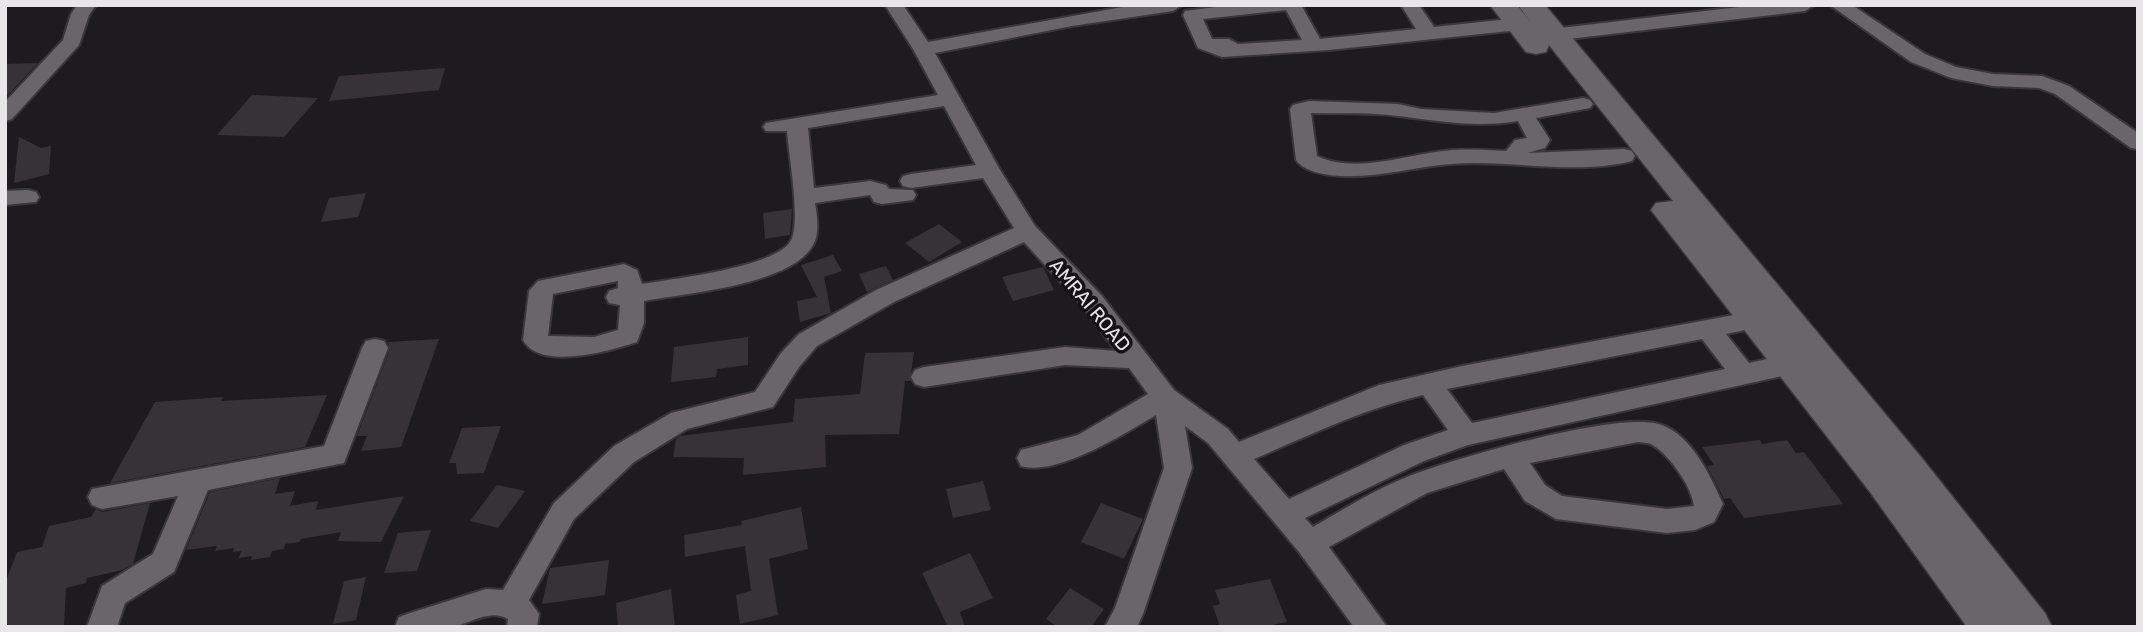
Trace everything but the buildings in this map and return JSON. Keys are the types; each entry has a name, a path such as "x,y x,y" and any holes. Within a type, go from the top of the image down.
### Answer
{"street":[{"path":"5,115 72,41 80,13 87,5"},
{"name":"AMRAI ROAD","path":"894,5 923,49 989,170 1027,231 1093,302 1165,397 1175,439 1178,468 1128,614 1120,627"},
{"path":"923,49 1072,20 1173,5"},
{"path":"1284,5 1192,15 1205,44 1216,46 1222,51 1435,33 1528,21 1805,5"},
{"path":"1292,5 1317,42"},
{"path":"1309,5 1317,42"},
{"path":"1410,5 1435,33"},
{"path":"1422,5 1435,33"},
{"path":"1839,5 1918,58 1951,72 1993,80 2042,82 2062,90 2138,143"},
{"path":"1528,21 1583,104 1885,481 1993,627"},
{"path":"1528,21 1907,468 2030,627"},
{"path":"773,127 951,99"},
{"path":"1583,104 1494,119 1421,115 1398,110 1300,109 1307,160 1315,165 1369,169 1454,157 1537,161 1624,156"},
{"path":"1516,158 1516,152 1522,145 1538,143 1539,140 1523,113"},
{"path":"624,296 761,271 793,254 803,242 806,223 797,124"},
{"path":"804,197 870,188 878,190 882,197 908,188 989,170"},
{"path":"5,198 28,197"},
{"path":"410,627 486,602 517,615 564,511 624,454 680,420 764,400 790,360 808,340 885,296 1027,231"},
{"path":"1235,456 1347,407 1429,384 1755,320"},
{"path":"1707,329 1743,374"},
{"path":"102,497 334,455 375,348"},
{"path":"924,377 1065,356 1085,355 1115,363 1135,358"},
{"path":"1284,515 1413,453 1466,435 1791,364"},
{"path":"1429,384 1466,435"},
{"path":"1031,458 1085,444 1165,397 1218,436 1309,543 1372,627"},
{"path":"1309,543 1417,484 1511,457 1575,442 1643,431 1664,437 1673,446 1709,504 1704,514 1695,518 1667,521 1556,507 1535,493 1511,457"},
{"path":"102,627 113,595 164,563 198,481"}]}
